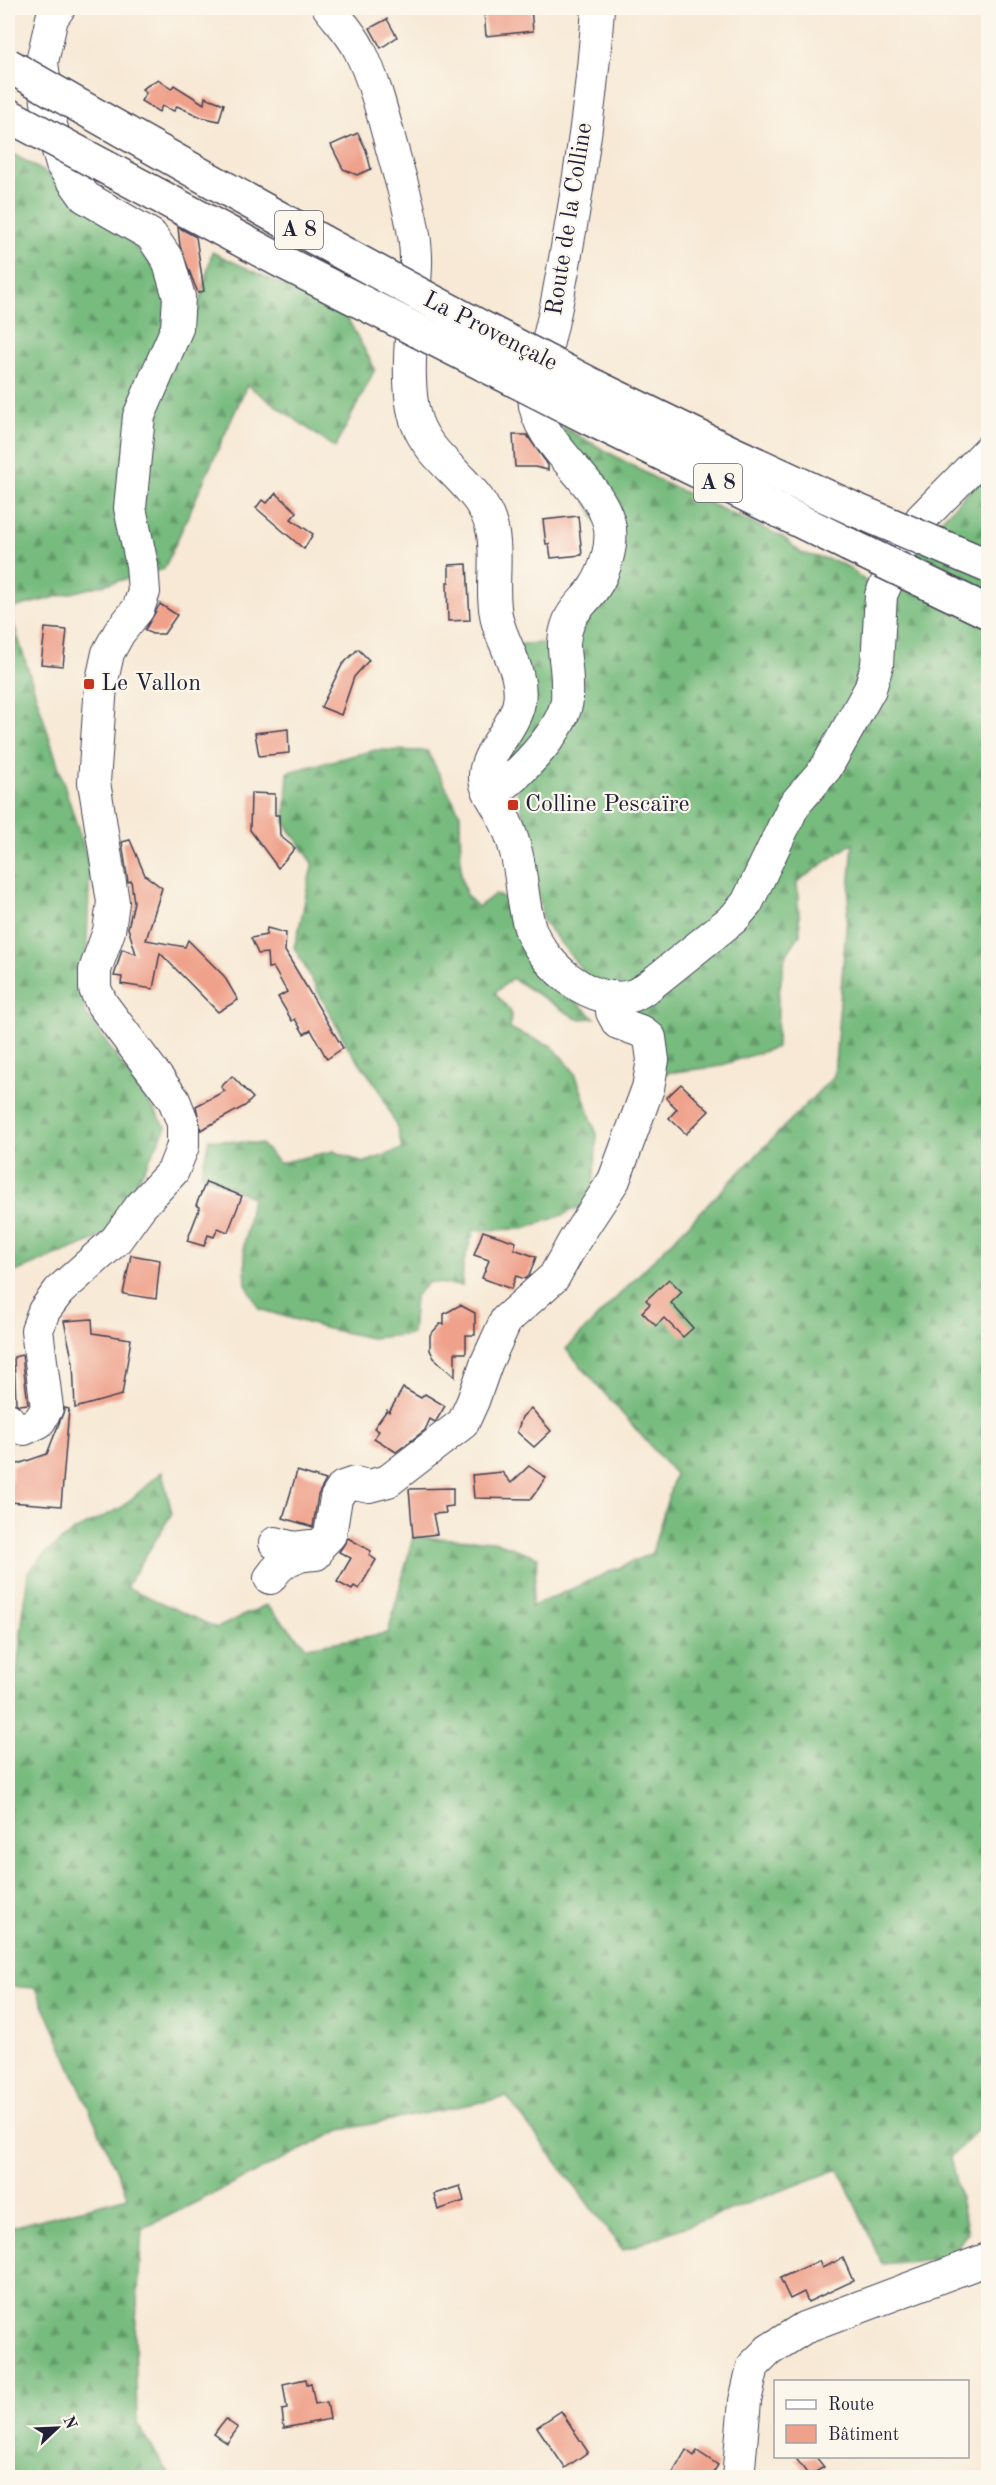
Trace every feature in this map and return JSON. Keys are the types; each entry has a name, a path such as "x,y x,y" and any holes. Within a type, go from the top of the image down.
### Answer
{"highway":[{"name":"La Provençale","path":"8,65 252,205 429,302 592,402 849,545 988,612"},
{"name":"La Provençale","path":"8,115 279,260 592,402 730,452 856,510 988,566"}],"street":[{"path":"8,1419 10,1424 24,1429 39,1422 47,1408 38,1330 44,1311 59,1291 116,1240 140,1207 172,1171 183,1146 183,1123 174,1101 102,1005 95,989 95,970 110,931 113,902 94,782 101,685 108,653 119,633 138,609 144,592 142,565 130,508 139,416 177,328 179,297 168,260 152,234 85,197 62,165 49,118 42,62 52,18 59,8"},
{"path":"329,8 358,46 375,88 409,209 416,260 410,397 417,424 430,447 468,485 485,510 493,535 493,594 497,621 519,678 520,699 516,717 488,763 485,779 503,816 516,852 530,928 540,950 562,973 592,993 613,997 634,995 649,986 734,918 747,903 794,805 826,768 870,689 877,665 881,595 899,555 921,519 988,451"},
{"name":"Route de la Colline","path":"491,794 505,785 529,762 559,724 567,704 567,679 562,654 565,634 570,618 595,587 608,557 609,525 596,496 538,421 534,395 553,324 566,255 594,70 598,8"},
{"path":"275,1543 293,1548 320,1545 330,1535 336,1498 343,1487 356,1483 369,1486 388,1480 463,1423 506,1320 554,1277 574,1241 614,1180 648,1088 653,1060 650,1038 644,1032 618,1023 612,1012 613,997"},
{"path":"270,1578 278,1565 289,1559 319,1554 322,1550 320,1545"},
{"path":"738,2478 745,2401 753,2366 769,2350 804,2328 988,2259"}],"green space":[{"path":"8,151 94,201 197,314 212,252 345,314 375,369 335,448 247,385 164,569 9,609 90,867 84,1011 166,1127 111,1233 8,1275"},
{"path":"546,418 662,482 783,537 801,553 846,566 874,590 988,471 988,2119 950,2158 968,2232 949,2258 882,2264 839,2169 623,2250 507,2097 341,2130 142,2229 135,2336 137,2424 171,2477 8,2478 8,2228 128,2197 36,1988 8,1986 8,1748 28,1572 46,1553 74,1531 121,1508 162,1472 172,1513 126,1587 217,1628 266,1605 307,1647 388,1633 413,1537 494,1541 538,1557 531,1607 652,1553 675,1474 566,1349 834,1076 853,843 797,882 800,934 785,957 778,999 777,1047 716,1067 665,1073 543,921 532,854 509,757 516,735 521,644 576,642 616,562"},
{"path":"375,750 427,751 460,814 461,875 466,895 478,907 495,894 515,903 536,967 595,1018 577,1019 512,978 495,993 511,1012 510,1029 552,1046 575,1073 597,1135 592,1200 563,1215 523,1229 474,1230 463,1264 462,1286 429,1282 415,1296 412,1334 371,1338 328,1329 259,1309 246,1284 244,1246 252,1197 201,1174 209,1139 261,1144 279,1163 334,1151 363,1163 402,1149 398,1130 379,1089 348,1047 294,947 313,863 285,823 288,772"}],"building":[{"path":"488,8 531,8 533,31 486,36 484,12 489,11"},
{"path":"387,19 397,37 381,48 370,28"},
{"path":"158,79 171,89 174,85 204,104 205,97 224,104 219,121 201,117 177,106 174,111 162,106 159,112 141,101 146,93 142,89"},
{"path":"358,133 371,169 357,175 343,169 331,145"},
{"path":"178,227 196,237 204,291 198,293 180,246"},
{"path":"513,435 527,435 548,465 548,470 535,467 515,467"},
{"path":"276,493 297,512 291,519 313,534 304,549 256,508 262,500 267,503"},
{"path":"578,516 582,555 551,558 549,544 546,544 543,520"},
{"path":"467,564 470,620 448,621 449,565"},
{"path":"160,604 177,615 164,634 152,634 145,630"},
{"path":"45,628 67,630 63,666 41,664"},
{"path":"358,649 369,660 354,677 341,715 321,707 342,665"},
{"path":"288,729 289,753 259,756 255,733"},
{"path":"251,793 275,794 275,815 279,815 280,836 295,848 278,868 250,830"},
{"path":"130,840 145,875 162,888 146,940 185,947 188,940 224,976 238,1000 218,1012 160,953 153,989 121,984 122,977 114,976 122,949 136,954 128,928 134,902 131,881 128,882 122,842"},
{"path":"267,928 286,933 285,951 343,1048 327,1059 311,1030 304,1034 295,1019 292,1021 278,997 287,992 273,967 268,968 267,953 258,954 251,938 266,935"},
{"path":"232,1076 253,1098 245,1106 201,1130 196,1106 225,1091 221,1087"},
{"path":"681,1084 709,1111 686,1134 669,1118 677,1109 666,1098"},
{"path":"206,1182 242,1196 228,1232 218,1228 214,1237 208,1235 204,1246 187,1241 200,1207 196,1205"},
{"path":"483,1231 516,1242 514,1249 536,1257 529,1276 525,1279 516,1276 511,1289 482,1278 489,1260 474,1255"},
{"path":"131,1255 160,1260 156,1299 123,1294"},
{"path":"669,1279 682,1292 671,1303 693,1328 683,1337 664,1318 656,1326 642,1312 650,1304 646,1300"},
{"path":"460,1305 475,1313 475,1335 466,1335 466,1353 455,1353 455,1377 434,1358 430,1350 430,1335 440,1324 444,1324 444,1314"},
{"path":"92,1319 93,1333 131,1339 122,1395 75,1408 73,1363 64,1321"},
{"path":"22,1355 28,1404 19,1405 16,1403 14,1357"},
{"path":"403,1388 421,1398 425,1394 445,1406 435,1422 430,1419 425,1430 396,1452 374,1438 379,1431 374,1428 387,1410 389,1412"},
{"path":"65,1408 69,1409 61,1506 10,1502 12,1466 47,1454"},
{"path":"531,1408 551,1431 534,1447 517,1432 522,1417"},
{"path":"529,1466 546,1478 531,1499 474,1498 472,1475 502,1472 511,1483"},
{"path":"297,1471 326,1480 318,1495 313,1527 283,1518"},
{"path":"453,1488 453,1506 445,1507 446,1513 433,1514 437,1534 413,1537 409,1489"},
{"path":"348,1538 371,1551 369,1555 376,1560 359,1589 354,1586 352,1590 337,1582 351,1558 339,1552"},
{"path":"460,2186 464,2201 438,2210 434,2194"},
{"path":"843,2258 853,2281 808,2302 804,2292 790,2299 780,2278 819,2261 822,2268"},
{"path":"306,2379 307,2384 311,2383 315,2404 327,2402 330,2419 284,2428 282,2410 287,2409 283,2384"},
{"path":"561,2411 588,2452 565,2468 537,2427"},
{"path":"225,2419 238,2428 227,2443 214,2434"},
{"path":"686,2450 694,2456 697,2451 718,2465 710,2478 670,2478"},
{"path":"796,2458 817,2458 824,2467 809,2476"}],"place":[{"name":"Le Vallon","path":"89,684"},
{"name":"Colline Pescaïre","path":"513,805"}]}
